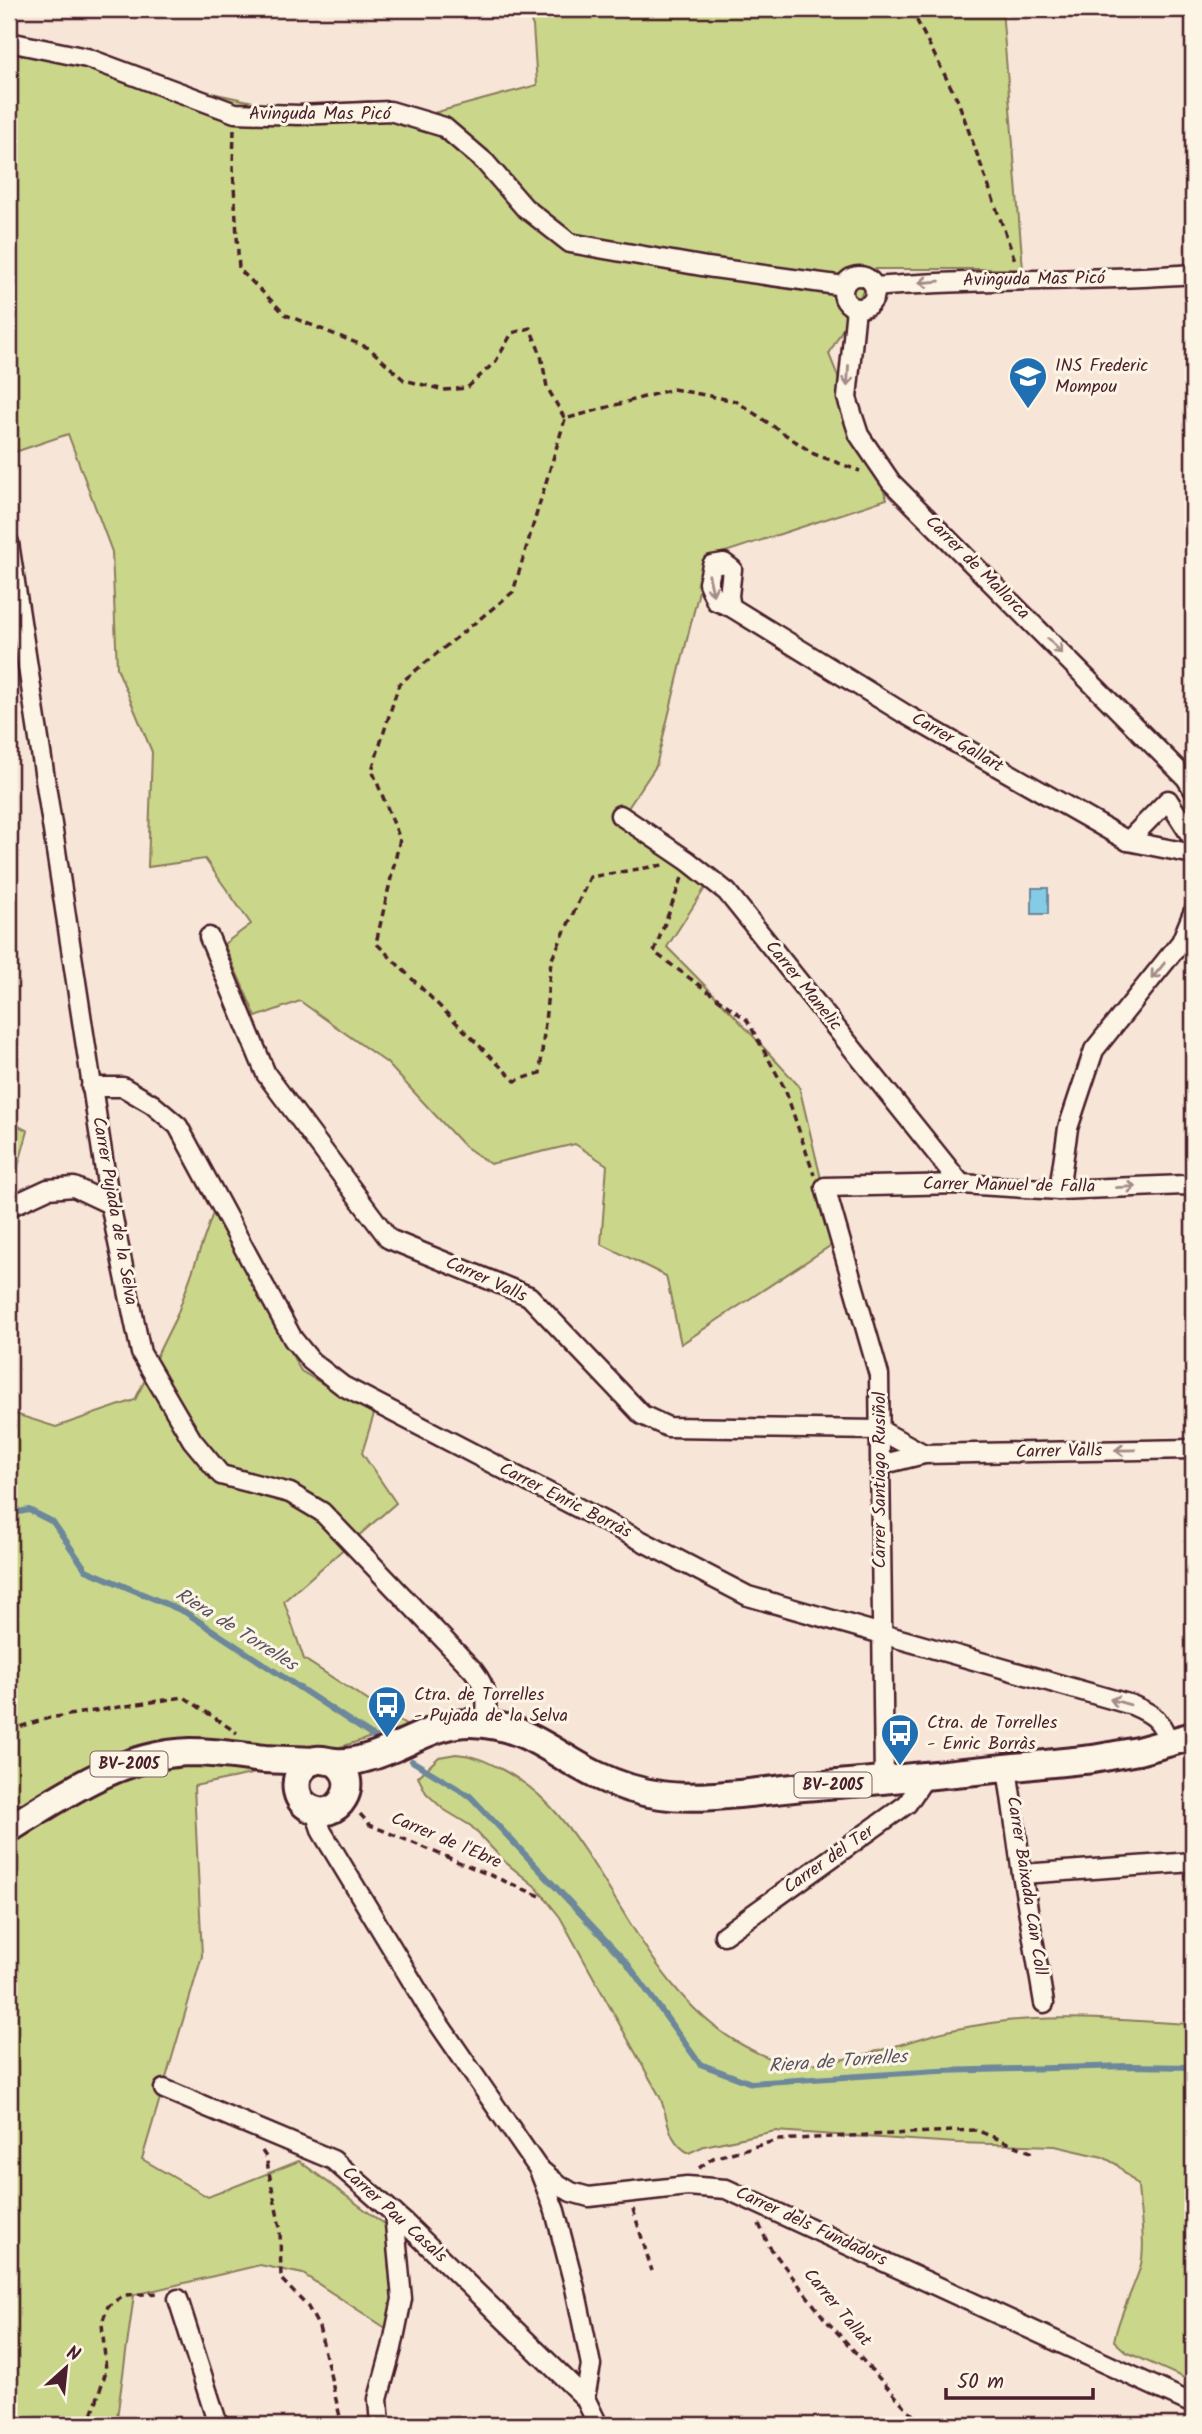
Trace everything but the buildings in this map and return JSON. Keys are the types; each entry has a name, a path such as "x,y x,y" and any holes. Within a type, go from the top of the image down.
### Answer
{"main road":[{"name":"BV-2005","path":"9,1829 76,1788 117,1768 155,1756 189,1752 351,1761 391,1750 424,1734 449,1726 485,1724 514,1730 611,1782 630,1790 664,1796 708,1795 884,1780 1093,1759 1181,1740"},
{"name":"BV-2005","path":"314,1810 331,1810 391,1750"},
{"path":"260,1758 296,1786 303,1803 314,1810"},
{"path":"296,1786 301,1770 324,1761 346,1773 346,1795"}],"street":[{"name":"Avinguda Mas Picó","path":"9,42 87,58 235,113 390,111 444,127 485,162 524,207 570,243 707,267 844,286 849,278 858,275 870,279 875,287 937,281 1140,278 1193,274"},
{"path":"844,286 844,299 856,308 872,303 876,295 875,287"},
{"name":"Carrer de Mallorca","path":"856,308 847,398 859,435 891,482 1186,778 1193,789"},
{"name":"Carrer Pujada de la Selva","path":"9,542 91,1087 110,1203 141,1353 192,1440 221,1475 290,1493 322,1512 484,1684 487,1699 485,1724"},
{"name":"Carrer Gallart","path":"731,607 905,714 1128,841 1193,854"},
{"path":"1128,841 1168,800 1193,839"},
{"name":"Carrer Manelic","path":"620,815 688,861 727,892 961,1184"},
{"path":"1059,1190 1068,1128 1094,1050 1181,942 1193,913"},
{"name":"Carrer Valls","path":"209,937 266,1074 389,1239 529,1296 642,1415 668,1427 880,1430 924,1454"},
{"name":"Carrer Enric Borràs","path":"91,1087 123,1087 152,1104 178,1126 293,1339 310,1361 343,1386 748,1596 1132,1705 1153,1714 1181,1740"},
{"name":"Carrer Manuel de Falla","path":"825,1187 961,1184 1059,1190 1162,1186 1193,1188"},
{"path":"9,1207 48,1189 74,1187 110,1203"},
{"name":"Carrer Santiago Rusiñol","path":"825,1187 880,1375 884,1780"},
{"name":"Carrer Valls","path":"880,1465 924,1454 1193,1449"},
{"name":"Carrer Baixada Can Coll","path":"1007,1768 1044,2003"},
{"name":"Carrer del Ter","path":"724,1935 907,1804 926,1776"},
{"name":"Carrer dels Fundadors","path":"314,1810 322,1832 430,2011 538,2168 555,2182 571,2192 589,2197 687,2186 726,2189 1193,2404"},
{"path":"1022,1874 1193,1861"},
{"name":"Carrer Pau Casals","path":"164,2089 333,2160 394,2213 585,2398"},
{"path":"538,2168 555,2211 575,2288 591,2365 585,2398 598,2425"},
{"path":"380,2425 377,2399 402,2299 394,2213"},
{"path":"178,2299 218,2425"}],"path":[{"path":"911,9 958,101 1023,281"},
{"path":"235,113 233,169 239,269 286,315 369,348 404,380 444,390 467,388 496,361 512,333 530,328 541,355 547,387 565,419 513,592 399,684 372,770 400,839 376,943 515,1081 540,1073 551,961 590,877 688,861 654,952 747,1020 785,1088 815,1176 825,1187"},
{"path":"565,419 673,388 736,401 814,454 891,482"},
{"path":"9,1730 49,1718 184,1698 233,1729 260,1758"},
{"name":"Carrer de l'Ebre","path":"346,1795 370,1825 545,1898"},
{"path":"244,2122 265,2157 280,2228 281,2279 307,2307 319,2327 341,2421 347,2425"},
{"path":"692,2172 713,2158 778,2140 976,2130 1033,2152"},
{"path":"628,2194 652,2270"},
{"name":"Carrer Tallat","path":"746,2196 769,2246 800,2287 824,2318 922,2425"},
{"path":"89,2425 106,2371 103,2323 108,2306 124,2295 158,2292 178,2299"}],"green space":[{"path":"526,9 1002,9 1023,269 875,269 829,354 887,499 707,558 656,766 620,820 707,885 667,947 799,1086 836,1242 681,1344 666,1276 601,1244 607,1165 575,1144 490,1164 462,1144 387,1063 300,1001 256,1017 224,944 251,924 205,859 148,867 152,752 117,668 112,552 68,434 9,454 9,34 48,40 207,92 276,107 370,101 430,114 537,85 533,26"},
{"path":"9,1121 28,1131 9,1198"},
{"path":"213,1213 301,1371 374,1414 362,1453 396,1503 284,1601 304,1659 407,1726 261,1772 194,1786 202,1956 142,2159 208,2197 299,2161 399,2235 398,2336 303,2274 260,2265 134,2295 116,2425 9,2425 9,1412 56,1427 135,1400 177,1315"},
{"path":"456,1754 485,1761 515,1777 539,1795 577,1840 654,1960 674,1986 719,2030 771,2059 797,2063 836,2060 879,2051 935,2034 1017,2020 1092,2019 1193,2024 1193,2382 1126,2352 1114,2341 1140,2268 1143,2238 1138,2185 1116,2164 1103,2157 1055,2146 956,2143 775,2131 704,2146 689,2153 682,2148 673,2136 660,2097 560,1917 536,1887 505,1862 471,1826 443,1809 426,1793 418,1777 439,1757"}],"water":[{"path":"1032,888 1048,888 1048,914 1032,914"}],"waterway":[{"name":"Riera de Torrelles","path":"9,1514 29,1510 53,1522 86,1570 185,1612 380,1741"},
{"name":"Riera de Torrelles","path":"412,1761 470,1796 627,1963 700,2064 751,2083 938,2071 1193,2067"}],"place":[{"name":"INS Frederic Mompou","path":"1028,410"},
{"name":"Ctra. de Torrelles - Pujada de la Selva","path":"387,1739"},
{"name":"Ctra. de Torrelles - Enric Borràs","path":"900,1767"}]}
